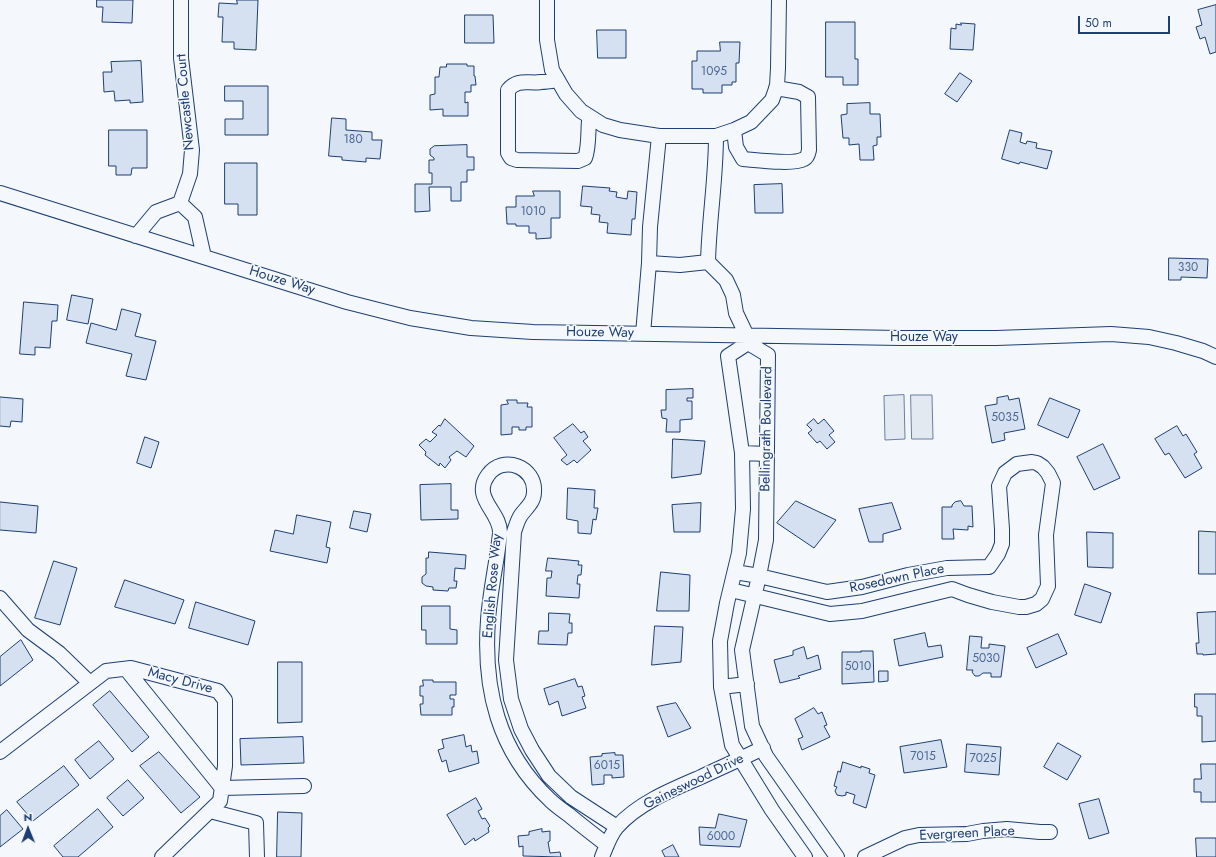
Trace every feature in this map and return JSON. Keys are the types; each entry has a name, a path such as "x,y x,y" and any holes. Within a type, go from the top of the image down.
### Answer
{"street":[{"name":"Newcastle Court","path":"180,0 181,58 192,150 190,174 180,203"},
{"path":"547,0 547,40 552,70 566,94 581,111 603,125 620,130 659,136 716,136 751,122 772,100 776,88 778,68 779,0"},
{"path":"558,80 521,82 513,85 508,90 508,153 511,158 517,160 578,161 585,158 588,152 587,145 590,121 592,118"},
{"path":"734,130 736,147 743,159 795,162 804,159 807,156 808,97 799,92 776,88"},
{"path":"643,334 649,263 650,228 659,136"},
{"path":"716,136 708,262 726,280 733,295 736,313 748,339"},
{"name":"Houze Way","path":"0,192 347,302 410,318 471,328 525,332 643,334 748,339 996,338 1111,334 1149,337 1176,343 1216,357"},
{"path":"136,236 156,212 180,203 194,217 204,257"},
{"path":"649,263 680,265 708,262"},
{"name":"Bellingrath Boulevard","path":"805,857 772,810 732,745 721,687 720,641 739,553 744,509 742,453 728,356 748,339 768,355 766,540 742,650 752,726 766,756 837,857"},
{"path":"742,453 767,454"},
{"name":"Rosedown Place","path":"731,590 830,614 869,609 952,589 968,595 1019,607 1026,607 1036,604 1045,594 1048,586 1046,535 1053,483 1043,467 1032,462 1017,464 1005,473 999,486 1002,544 990,567 947,568 908,575 862,587 827,592 735,572"},
{"name":"English Rose Way","path":"604,851 550,800 523,771 510,749 495,713 489,684 488,620 500,531 494,515 485,500 483,491 484,482 488,474 494,468 503,465 512,464 520,467 532,478 534,486 532,501 520,516 514,532 506,660 511,699 521,729 532,750 549,776 571,797 617,827"},
{"path":"500,531 514,532"},
{"path":"862,587 869,609"},
{"path":"0,598 28,630 59,653 90,683"},
{"path":"488,660 506,660"},
{"name":"Macy Drive","path":"0,752 106,671 131,668 218,691 225,700 225,766 220,801 162,857"},
{"path":"126,669 222,788 304,786"},
{"path":"721,687 747,684"},
{"name":"Gaineswood Drive","path":"604,851 617,827 635,811 668,791 763,748"},
{"path":"210,811 256,823 257,857"},
{"name":"Evergreen Place","path":"865,857 905,838 919,835 967,834 983,831 1008,830 1050,832"}],"shaded area":[{"path":"904,395 905,439 885,440 884,396"},
{"path":"911,395 932,395 933,439 912,439"}],"building":[{"path":"97,0 133,0 132,23 102,22 103,7 97,7"},
{"path":"237,0 258,0 256,50 234,49 234,42 222,42 223,17 218,17 219,3 237,4"},
{"path":"1216,5 1216,52 1210,54 1205,37 1200,39 1196,27 1202,25 1198,10"},
{"path":"465,15 493,15 494,43 465,43"},
{"path":"826,22 855,22 855,59 858,59 858,85 843,85 843,77 826,77"},
{"path":"961,23 975,24 973,50 950,49 951,28 956,29 956,24 961,25"},
{"path":"597,30 626,30 626,58 598,58"},
{"path":"720,42 740,42 739,63 736,63 736,82 732,82 732,85 722,85 722,93 703,93 703,89 692,89 692,61 697,61 697,51 720,51"},
{"path":"141,61 143,102 130,103 130,100 115,101 114,91 104,92 103,72 112,72 111,62"},
{"path":"447,64 467,64 467,66 474,66 476,85 471,85 471,92 465,92 465,103 468,102 468,116 443,116 443,109 430,110 430,95 435,94 435,77 439,77 440,67 446,67"},
{"path":"960,73 972,81 957,102 945,94"},
{"path":"225,86 268,86 268,135 225,135 225,119 243,119 243,101 225,101"},
{"path":"870,103 870,114 880,114 881,137 877,137 877,145 873,146 874,160 860,160 859,144 849,145 849,138 843,138 841,115 847,114 847,104"},
{"path":"332,118 346,119 346,130 372,132 372,140 382,140 380,159 366,158 366,162 342,160 342,157 329,156"},
{"path":"109,130 147,130 147,168 132,168 131,175 116,175 116,166 109,166"},
{"path":"1010,130 1022,133 1020,142 1026,144 1027,141 1037,143 1036,148 1052,151 1047,169 1002,159"},
{"path":"467,145 467,157 474,157 474,170 467,170 467,182 461,182 461,201 451,201 451,187 429,187 430,211 415,212 415,184 432,184 432,173 429,173 429,160 434,160 434,158 430,155 430,149 434,146"},
{"path":"225,163 257,163 257,215 238,215 238,204 225,204"},
{"path":"782,184 783,213 755,213 754,185"},
{"path":"583,186 610,188 609,191 617,192 616,197 627,199 628,191 637,192 635,219 632,219 631,235 607,233 608,223 599,222 600,215 591,214 592,207 581,206"},
{"path":"533,191 560,191 560,218 551,218 551,238 536,239 536,233 529,233 529,226 507,224 506,207 516,207 516,196 534,196"},
{"path":"1169,258 1208,259 1207,278 1181,277 1181,280 1169,280"},
{"path":"72,295 93,299 88,324 67,320"},
{"path":"24,302 58,305 57,321 52,321 50,348 35,347 35,355 20,354"},
{"path":"122,309 141,314 135,336 156,341 146,380 126,376 132,354 86,343 91,323 116,330"},
{"path":"693,389 693,398 687,398 687,401 692,401 692,419 680,420 680,432 666,432 667,419 662,418 661,410 666,410 666,390"},
{"path":"1008,396 1009,400 1019,398 1025,429 1004,433 1005,440 992,443 985,406 997,404 997,398"},
{"path":"0,397 23,399 22,422 11,421 10,427 0,426"},
{"path":"1050,398 1080,410 1068,438 1038,425"},
{"path":"507,400 517,400 517,403 528,403 527,407 532,407 532,427 526,427 526,430 519,430 519,427 512,427 512,434 501,435 501,405 508,404"},
{"path":"445,419 474,446 466,457 457,451 449,457 451,460 445,468 440,463 439,466 425,455 426,452 419,445 426,439 430,442 437,435 432,432 439,425 440,426"},
{"path":"814,419 818,424 824,419 834,431 829,435 835,442 827,449 820,441 817,443 808,433 812,430 807,425"},
{"path":"573,424 581,433 584,431 588,437 583,441 591,450 577,463 574,460 567,465 561,460 567,455 554,438"},
{"path":"1177,426 1183,436 1186,434 1197,452 1194,454 1202,468 1185,478 1169,453 1165,455 1155,439"},
{"path":"145,437 159,442 151,468 137,463"},
{"path":"673,439 705,441 701,474 672,478"},
{"path":"1103,444 1120,478 1094,490 1077,457"},
{"path":"451,484 451,510 458,510 458,519 421,520 420,485"},
{"path":"568,488 595,490 594,508 598,508 596,520 593,519 591,534 578,533 578,521 567,519"},
{"path":"796,501 836,520 814,548 777,523"},
{"path":"961,501 964,506 972,506 973,527 968,526 968,530 953,529 954,539 942,539 942,507 952,507 955,502"},
{"path":"0,502 38,506 36,533 0,530"},
{"path":"701,503 700,532 674,532 672,505"},
{"path":"892,503 901,529 883,534 883,542 869,542 859,509"},
{"path":"354,511 371,514 367,532 350,528"},
{"path":"297,515 331,522 326,547 330,548 327,563 270,551 275,530 293,534"},
{"path":"1199,531 1216,532 1216,574 1199,574"},
{"path":"1087,532 1113,533 1113,568 1088,567"},
{"path":"429,552 466,555 465,569 455,568 454,581 457,581 456,588 449,588 448,591 433,590 433,587 426,586 422,583 422,577 426,574 426,558 428,558"},
{"path":"548,558 579,561 578,565 582,565 581,575 578,575 577,584 580,584 579,598 546,596 547,578 551,578 552,571 546,571"},
{"path":"54,561 77,568 60,625 35,618"},
{"path":"661,572 690,575 689,611 657,611"},
{"path":"125,580 184,600 175,624 115,607"},
{"path":"1085,584 1111,593 1101,623 1075,615"},
{"path":"196,602 255,621 248,645 189,628"},
{"path":"422,606 450,606 450,629 457,630 457,644 426,644 426,630 422,630"},
{"path":"1216,612 1216,654 1197,654 1196,643 1199,643 1197,613"},
{"path":"549,613 570,614 569,623 572,623 572,633 568,633 567,645 538,644 539,631 548,631"},
{"path":"655,626 683,627 681,662 652,665"},
{"path":"925,633 928,647 941,645 943,657 899,666 894,640"},
{"path":"1058,634 1067,654 1036,668 1027,648"},
{"path":"970,636 982,637 981,648 989,648 989,644 1005,646 1001,677 991,677 991,673 983,673 979,676 975,676 972,672 973,670 967,670"},
{"path":"21,640 33,660 0,686 0,657"},
{"path":"804,647 807,659 818,655 821,669 798,676 800,678 780,683 774,660 793,655 793,651"},
{"path":"873,651 874,682 842,684 842,652"},
{"path":"278,662 302,662 302,722 278,723"},
{"path":"879,671 888,671 888,681 879,682"},
{"path":"575,679 578,687 582,686 585,696 582,697 586,708 562,716 558,701 549,705 544,689"},
{"path":"423,680 433,680 433,682 456,682 456,695 450,695 450,699 454,699 452,715 421,715 420,704 423,704 423,696 420,696 420,686 423,686"},
{"path":"110,691 149,737 132,752 93,705"},
{"path":"1195,694 1216,694 1216,741 1202,742 1202,716 1197,716"},
{"path":"676,703 691,728 668,737 657,707"},
{"path":"814,708 818,714 822,712 827,725 824,726 830,737 802,750 798,739 803,737 795,719"},
{"path":"464,735 466,747 471,745 472,752 477,751 479,763 449,772 446,760 442,762 438,750 444,748 442,740"},
{"path":"303,737 304,763 241,765 240,739"},
{"path":"941,740 947,767 904,773 900,747"},
{"path":"99,741 114,759 90,779 75,760"},
{"path":"1058,743 1081,756 1067,780 1044,767"},
{"path":"967,744 1001,747 999,775 965,772"},
{"path":"159,752 200,797 181,813 140,766"},
{"path":"615,753 615,755 623,755 624,777 612,778 612,775 604,775 604,784 592,785 590,757"},
{"path":"843,762 861,768 861,766 870,769 869,773 875,775 866,808 853,803 855,795 846,792 846,795 837,795 835,791 837,787 834,786 838,771 840,772"},
{"path":"1201,764 1216,764 1216,802 1201,802 1201,792 1194,792 1194,779 1201,779"},
{"path":"64,766 79,785 33,821 17,802"},
{"path":"128,780 144,798 123,816 107,798"},
{"path":"476,798 482,809 478,811 482,819 485,818 490,826 488,828 489,832 475,841 474,838 465,845 447,815"},
{"path":"1099,799 1109,833 1089,839 1079,804"},
{"path":"98,809 113,827 78,857 63,857 54,846"},
{"path":"7,810 23,829 0,847 0,816"},
{"path":"278,812 302,813 301,857 277,857"},
{"path":"719,814 747,820 740,847 700,845 699,827 715,828"},
{"path":"542,829 542,832 550,831 550,841 548,842 550,853 560,852 561,857 523,856 523,846 519,847 518,836 529,835 529,832"},
{"path":"1196,838 1216,838 1216,857 1197,857"},
{"path":"673,845 679,857 665,857 662,851"}]}
